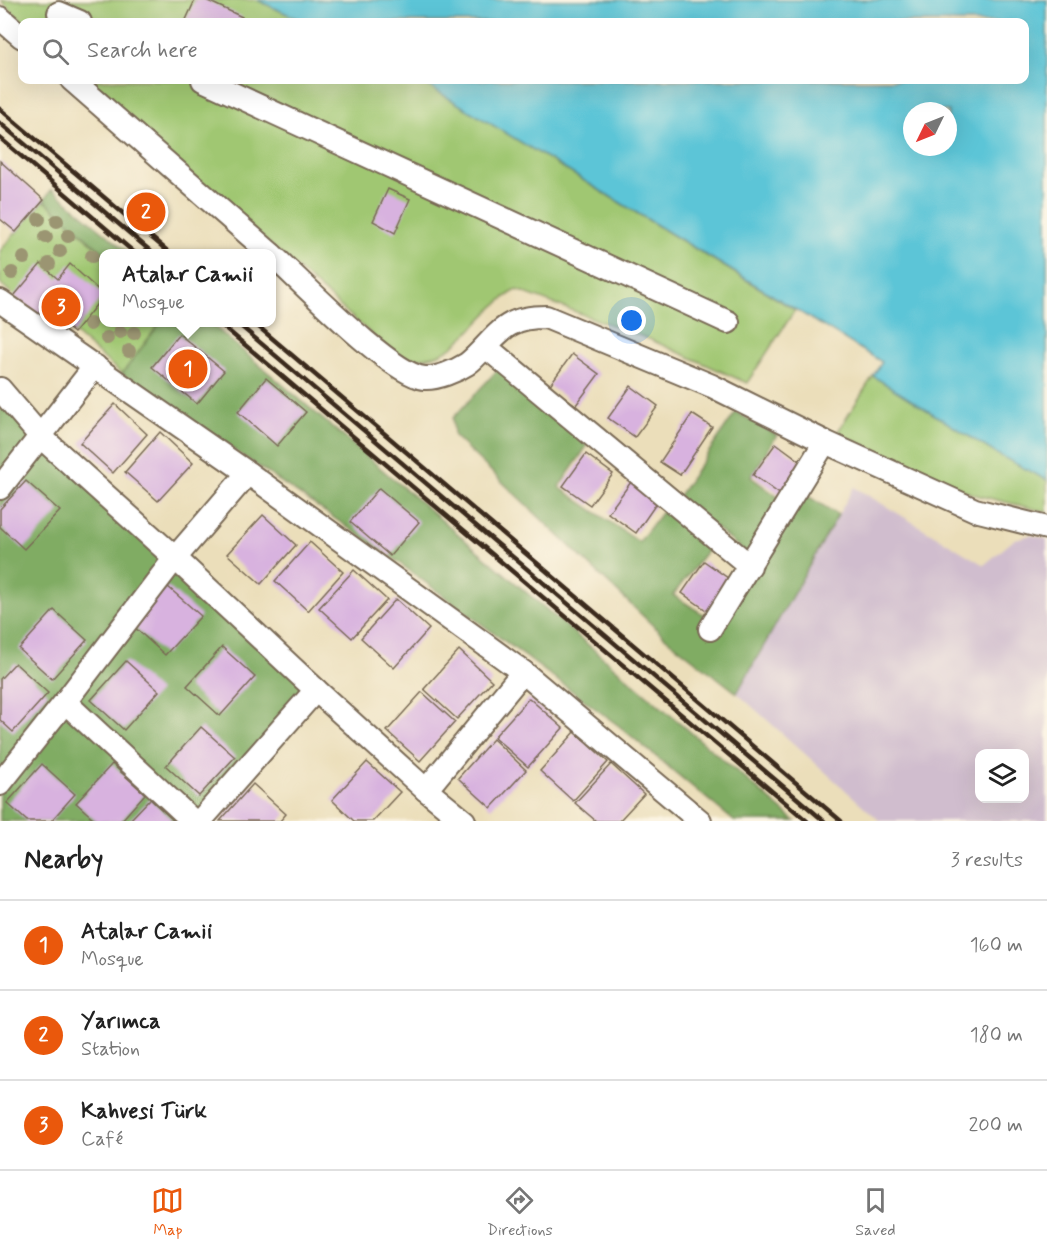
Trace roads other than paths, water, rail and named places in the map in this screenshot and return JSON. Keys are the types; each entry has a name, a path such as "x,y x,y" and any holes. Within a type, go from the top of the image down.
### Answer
{"street":[{"path":"59,13 71,18"},
{"path":"0,18 18,34"},
{"path":"77,84 265,249"},
{"path":"212,84 728,322"},
{"path":"276,259 377,351 402,369 424,378 446,374 467,364 510,324 530,317 546,317 712,386 825,442 975,510 1047,528"},
{"path":"0,301 248,473 523,672 700,821"},
{"path":"486,347 750,566"},
{"path":"0,488 95,366"},
{"path":"0,389 41,436 316,690 426,790 464,821"},
{"path":"710,630 825,442"},
{"path":"0,784 175,558 248,473"},
{"path":"426,790 523,672"},
{"path":"200,821 316,690"},
{"path":"65,702 193,821"}],"water":[{"path":"257,0 1047,0 1047,480 997,454 873,376 882,362 426,84 1029,84 1029,18 296,18"}],"railway":[{"path":"0,109 165,249"},
{"path":"0,123 148,249"},
{"path":"0,138 130,249"},
{"path":"224,327 807,821"},
{"path":"242,327 824,821"},
{"path":"259,327 841,821"}],"place":[{"name":"Yarımca","path":"146,212"},
{"name":"Kahvesi Türk","path":"61,307"},
{"name":"Atalar Camii","path":"188,369"}]}
